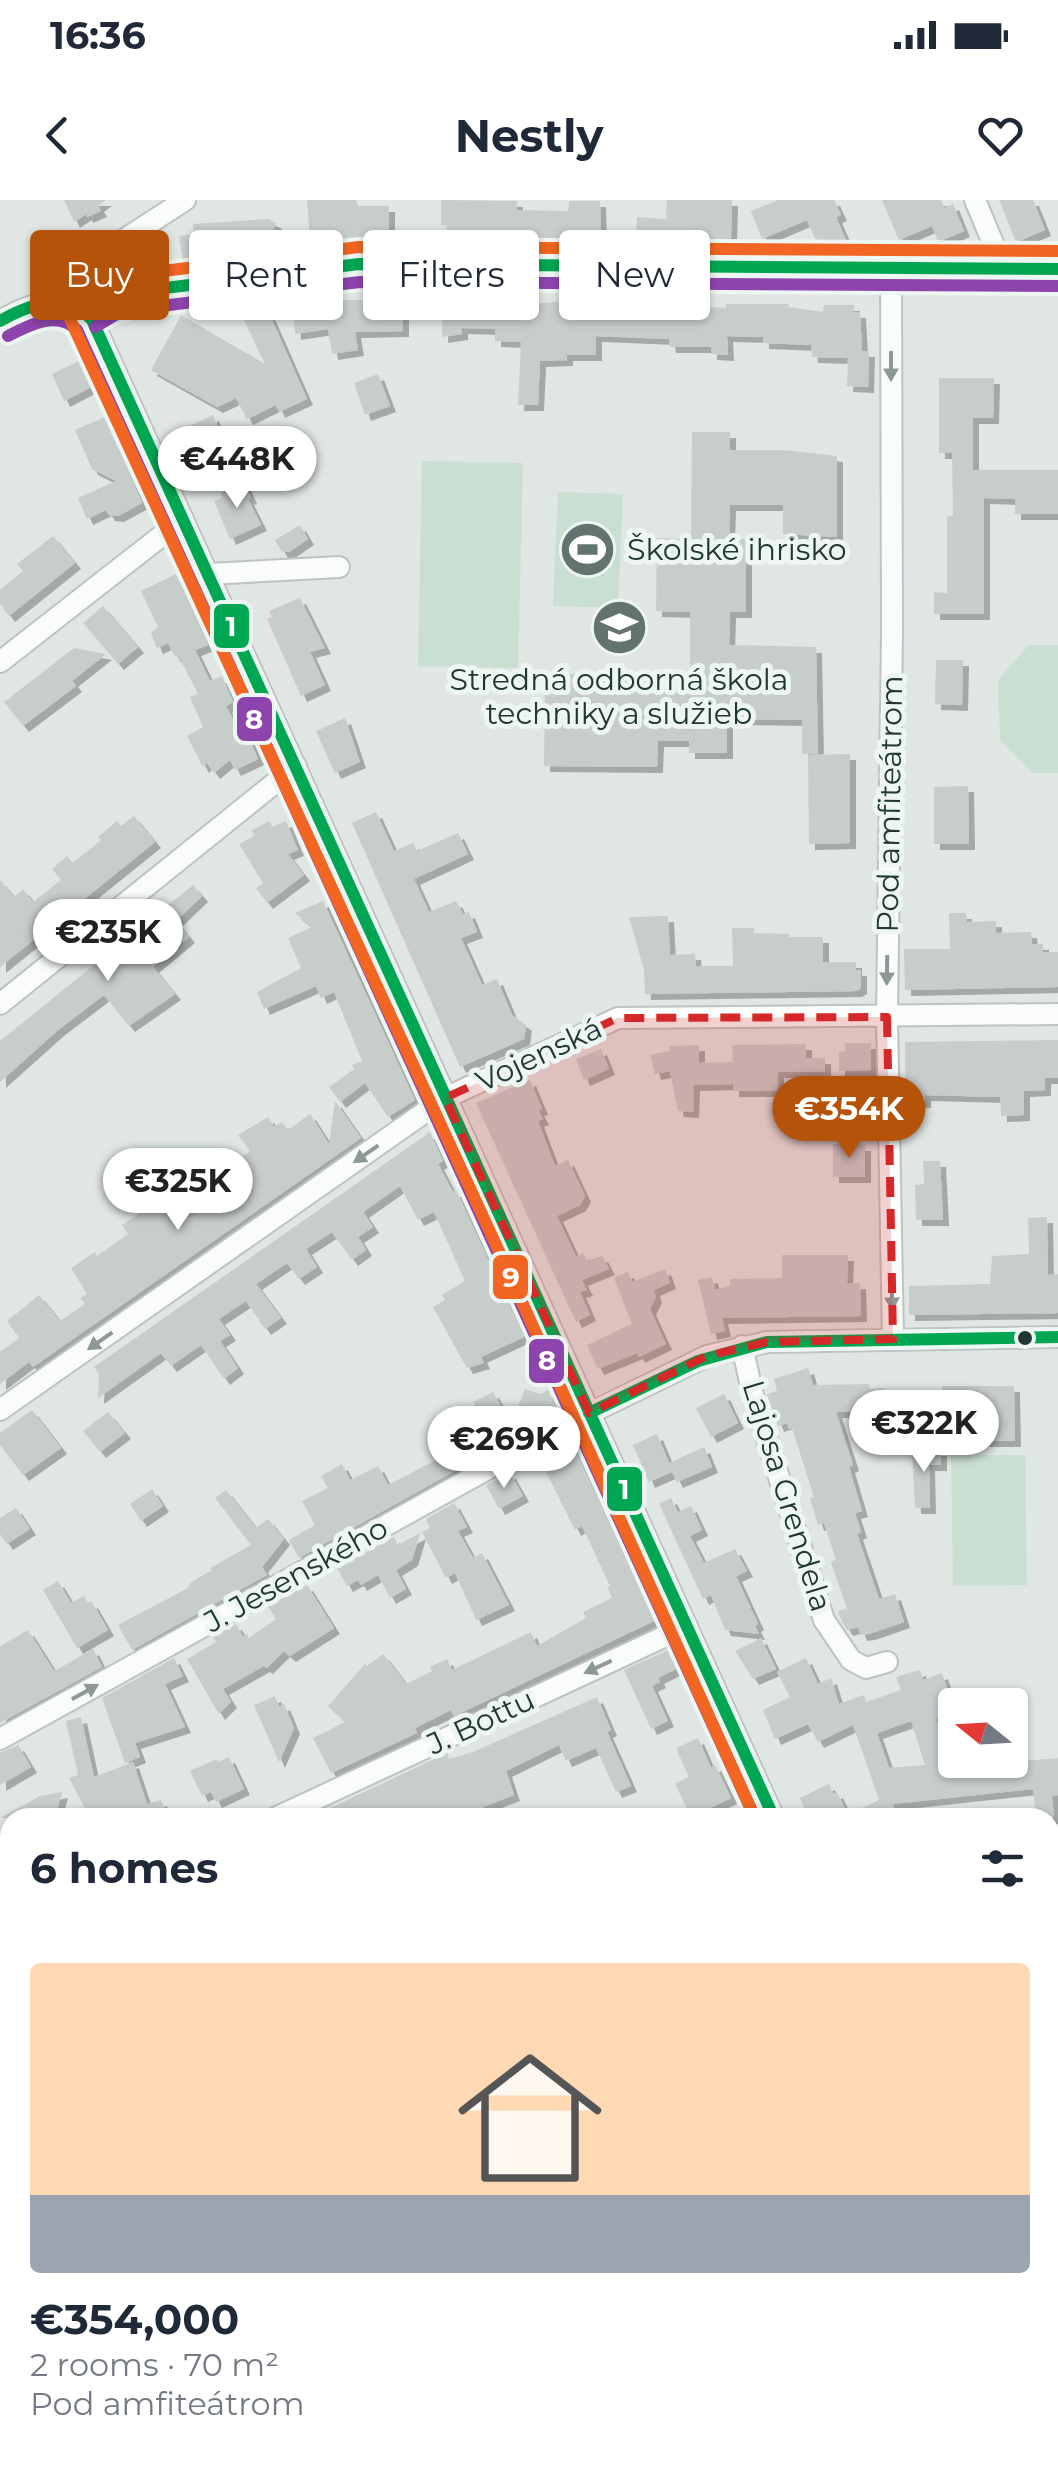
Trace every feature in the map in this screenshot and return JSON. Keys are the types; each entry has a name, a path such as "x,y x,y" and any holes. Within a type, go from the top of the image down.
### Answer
{"street":[{"path":"139,230 185,200"},
{"path":"975,200 1004,268"},
{"path":"169,288 359,264 1058,268"},
{"name":"Pod amfiteátrom","path":"891,268 887,1016 893,1339"},
{"path":"0,320 30,307"},
{"path":"90,320 769,1808"},
{"path":"0,662 183,518"},
{"path":"209,574 339,566"},
{"path":"0,1004 296,766"},
{"name":"Vojenská","path":"0,1410 445,1098 618,1018 1058,1014"},
{"name":"J. Jesenského","path":"0,1739 589,1414 707,1356 742,1346 1058,1337"},
{"name":"Lajosa Grendela","path":"742,1346 753,1396 824,1620 852,1660 866,1668 887,1662"},
{"name":"J. Bottu","path":"296,1808 686,1626"}],"highlighted area":[{"path":"887,1017 893,1339 767,1342 707,1356 589,1413 445,1098 618,1018"}],"green space":[{"path":"422,461 523,463 518,668 418,666"},
{"name":"Školské ihrisko","path":"558,492 623,494 618,608 553,606"},
{"path":"1029,645 1058,645 1058,773 1033,773 1000,740 998,680"},
{"path":"951,1455 1025,1455 1027,1585 953,1586"}],"building":[{"path":"64,200 106,200 98,206 101,211 74,222"},
{"path":"307,200 356,200 358,206 389,206 389,230 363,230 363,238 343,239 343,230 309,230"},
{"path":"441,200 517,201 517,210 568,211 569,201 600,201 601,230 559,230 559,239 539,239 539,230 447,230 447,225 441,225"},
{"path":"667,200 732,200 731,239 710,239 710,230 636,230 637,217 666,219"},
{"path":"778,200 834,200 846,240 816,240 807,220 762,239 751,211"},
{"path":"882,200 941,200 944,208 953,204 964,231 938,242 932,226 899,240"},
{"path":"999,200 1033,200 1045,230 1016,242"},
{"path":"268,219 276,223 273,230 194,230 193,224"},
{"path":"189,235 189,260 183,261 179,236"},
{"path":"343,300 363,300 363,320 403,320 403,331 355,332 358,350 332,354 328,329 295,334 294,320 343,320"},
{"path":"559,302 559,320 710,320 710,307 726,308 726,304 789,304 788,307 823,312 824,305 854,305 854,312 860,312 862,351 869,351 868,387 847,386 848,358 812,357 811,345 763,343 763,337 727,336 728,355 711,354 711,347 670,347 669,339 596,336 596,355 567,355 567,360 540,361 538,405 518,405 521,342 495,341 495,329 462,328 462,334 442,337 442,320 539,320 539,303"},
{"path":"181,315 265,364 244,320 272,320 307,399 279,412 276,405 247,419 236,398 217,407 151,370"},
{"path":"81,360 93,386 64,401 52,374"},
{"path":"378,374 390,406 365,415 354,383"},
{"path":"939,378 994,378 993,418 973,418 973,470 1058,470 1058,514 1015,514 1015,499 984,498 984,614 934,614 934,592 947,593 947,516 953,516 952,453 939,453"},
{"path":"213,415 226,447 202,457 199,453 193,456 181,430"},
{"path":"105,417 142,503 118,516 109,515 106,510 87,519 78,498 116,481 92,469 75,430"},
{"path":"240,431 255,464 238,471 225,437"},
{"path":"692,432 730,432 730,450 784,450 837,456 837,537 783,534 783,505 730,505 729,539 746,539 746,612 730,612 729,645 816,647 818,754 802,754 802,720 727,719 727,753 689,753 689,741 658,741 657,767 544,766 545,674 690,675 690,612 656,611 657,538 691,539"},
{"path":"244,482 261,525 230,539 214,501 223,497 221,493"},
{"path":"300,525 308,539 289,552 282,552 275,540"},
{"path":"53,536 75,563 9,616 0,604 0,590 23,571 17,564"},
{"path":"176,574 208,645 195,650 210,681 222,676 233,702 226,706 241,735 246,732 258,759 235,770 230,760 214,773 207,763 203,767 187,736 203,727 190,697 198,694 178,655 175,657 168,643 157,648 151,633 158,627 141,591"},
{"path":"300,598 325,648 310,652 325,685 301,696 267,619 272,617 269,611"},
{"path":"103,606 138,647 118,664 83,623"},
{"path":"74,648 106,654 72,681 76,686 23,726 4,702"},
{"path":"936,660 963,660 962,705 935,704"},
{"path":"345,718 360,762 335,773 316,731"},
{"path":"850,754 850,843 809,844 808,755"},
{"path":"968,786 969,844 934,844 934,787"},
{"path":"376,812 394,851 413,843 417,851 458,833 468,854 414,879 429,912 456,901 463,914 469,912 477,932 461,938 482,985 497,979 512,1015 526,1025 524,1039 460,1067 352,823"},
{"path":"134,816 155,842 0,967 0,880 14,897 23,889 33,902 61,880 52,869 67,856 73,863 117,821 121,826"},
{"path":"270,821 272,827 286,821 298,850 288,854 304,875 267,903 256,888 263,883 239,844 254,836 252,830"},
{"path":"193,885 202,896 176,921 189,937 153,967 175,994 129,1026 104,995 0,1082 0,1041"},
{"path":"323,901 415,1100 388,1117 365,1083 340,1102 329,1087 354,1069 352,1065 362,1061 334,992 321,998 316,986 264,1009 257,992 301,968 288,938 312,927 295,913"},
{"path":"949,913 966,913 967,922 996,921 996,933 1031,932 1032,944 1043,944 1043,952 1058,952 1058,987 905,990 904,949 950,949"},
{"path":"668,916 670,955 695,954 696,966 733,966 732,928 754,928 754,933 789,937 823,937 823,962 856,962 856,970 861,970 861,988 645,994 644,970 629,917"},
{"path":"1058,1040 1058,1078 1045,1078 1045,1090 1024,1091 1024,1115 1001,1116 1000,1097 925,1095 925,1102 906,1102 905,1042"},
{"path":"845,1043 871,1043 871,1070 839,1071 839,1052 845,1051"},
{"path":"806,1044 806,1058 825,1058 825,1072 778,1072 778,1091 733,1091 733,1084 694,1085 693,1112 678,1111 670,1071 655,1074 650,1055 670,1051 670,1046 699,1045 699,1063 733,1062 732,1045"},
{"path":"601,1049 609,1069 584,1080 576,1059"},
{"path":"530,1080 542,1109 538,1110 543,1119 538,1121 555,1166 568,1160 585,1196 580,1205 557,1216 576,1257 583,1253 587,1261 602,1256 609,1269 582,1280 587,1290 580,1292 590,1315 576,1322 476,1103"},
{"path":"335,1101 361,1138 33,1367 29,1362 0,1384 0,1352 19,1338 7,1321 39,1295 60,1321 85,1304 80,1298 87,1294 71,1268 95,1252 97,1256 128,1234 122,1225 160,1200 170,1216 224,1181 218,1173 250,1151 238,1135 268,1117 274,1127 282,1122 288,1130 310,1114 329,1144"},
{"path":"430,1132 443,1161 438,1164 453,1192 456,1190 524,1337 481,1357 484,1363 467,1368 433,1307 445,1300 442,1295 465,1281 434,1212 418,1220 400,1186 363,1212 373,1227 358,1237 366,1250 352,1260 332,1232 306,1249 317,1267 299,1279 287,1263 256,1284 281,1318 265,1329 246,1301 219,1319 230,1335 220,1341 238,1368 224,1379 201,1345 171,1366 161,1353 98,1398 99,1374 94,1367"},
{"path":"833,1144 865,1145 865,1177 833,1177"},
{"path":"923,1161 940,1161 943,1220 916,1220 915,1185 924,1184"},
{"path":"1047,1217 1048,1275 1058,1274 1058,1313 909,1315 909,1286 990,1284 992,1256 1029,1254 1028,1218"},
{"path":"782,1255 848,1255 847,1284 860,1283 861,1316 722,1318 725,1331 711,1334 698,1280 712,1277 715,1290 730,1286 730,1279 782,1278"},
{"path":"665,1269 670,1283 654,1290 656,1297 650,1309 666,1344 598,1369 587,1345 632,1324 614,1278 628,1272 632,1282"},
{"path":"808,1368 813,1385 869,1384 869,1389 884,1388 885,1412 836,1412 862,1511 855,1513 861,1532 857,1534 879,1599 895,1594 904,1622 869,1634 861,1635 858,1627 847,1630 842,1622 838,1611 847,1609 831,1562 836,1560 824,1523 818,1525 810,1498 814,1497 792,1428 787,1423 778,1426 767,1394 777,1391 774,1379"},
{"path":"942,1386 1014,1386 1015,1441 942,1441"},
{"path":"525,1389 541,1394 548,1390 559,1414 537,1426 532,1417 494,1440 473,1402 493,1392 511,1424"},
{"path":"724,1394 738,1423 711,1437 696,1408"},
{"path":"32,1410 61,1448 23,1475 0,1445 0,1433"},
{"path":"108,1412 125,1433 100,1452 83,1431"},
{"path":"452,1429 461,1445 487,1431 496,1448 299,1558 289,1540 315,1525 302,1501 328,1488 321,1476 342,1464 350,1480 378,1466 388,1485 440,1458"},
{"path":"657,1434 669,1463 704,1447 712,1467 677,1482 672,1472 649,1482 633,1445"},
{"path":"570,1439 654,1621 454,1716 451,1710 415,1728 417,1733 331,1773 313,1738 345,1722 328,1706 365,1664 383,1654 406,1684 447,1659 452,1670 531,1632 537,1646 586,1618 583,1612 612,1598 582,1526 575,1530 542,1464 550,1461 549,1451"},
{"path":"912,1450 941,1450 941,1465 929,1465 930,1508 915,1508"},
{"path":"510,1473 523,1496 499,1509 486,1485"},
{"path":"152,1489 163,1506 141,1521 130,1504"},
{"path":"226,1490 256,1528 268,1519 284,1539 262,1567 267,1575 132,1650 118,1625 188,1588 210,1568 251,1545 215,1498"},
{"path":"671,1498 678,1512 691,1506 702,1530 690,1536 704,1563 735,1549 747,1571 736,1576 759,1634 725,1630 711,1595 703,1599 659,1504"},
{"path":"454,1503 467,1527 458,1531 473,1558 482,1553 509,1605 476,1620 455,1573 446,1578 422,1532 430,1528 426,1519"},
{"path":"16,1508 30,1529 7,1544 0,1534 0,1518"},
{"path":"420,1533 412,1560 396,1570 406,1589 390,1598 378,1575 361,1585 358,1580 347,1586 337,1568 394,1537 398,1545"},
{"path":"58,1581 71,1603 84,1596 89,1604 92,1602 108,1630 77,1648 43,1590"},
{"path":"307,1585 334,1628 290,1656 284,1651 267,1668 264,1666 223,1689 231,1702 219,1714 187,1659 216,1642 213,1637 236,1624 243,1637 247,1634 249,1638 276,1619 268,1606"},
{"path":"28,1630 54,1671 93,1649 102,1667 0,1723 0,1646"},
{"path":"761,1638 776,1669 753,1679 735,1651"},
{"path":"668,1650 676,1669 658,1678 660,1682 652,1686 668,1721 651,1729 624,1670"},
{"path":"174,1658 183,1676 165,1684 185,1727 135,1743 140,1757 125,1763 102,1698"},
{"path":"806,1658 818,1684 831,1678 839,1704 864,1695 866,1702 901,1690 896,1677 920,1670 923,1680 942,1673 947,1688 938,1688 938,1778 1028,1778 1028,1761 1058,1758 1058,1795 1052,1796 1053,1808 1035,1808 1033,1789 893,1804 894,1808 862,1808 879,1800 853,1725 818,1742 808,1724 775,1739 763,1710 790,1697 777,1672","holes":["911,1721 925,1765 889,1768 877,1733"]},
{"path":"275,1696 279,1707 284,1704 294,1728 279,1762 254,1705"},
{"path":"597,1697 611,1730 607,1732 631,1786 616,1792 596,1748 566,1761 559,1745 506,1771 514,1795 483,1808 330,1808 447,1753 449,1759"},
{"path":"81,1717 94,1777 133,1762 147,1804 161,1800 164,1808 85,1808 69,1778 78,1775 66,1721"},
{"path":"698,1738 711,1768 715,1765 731,1798 710,1808 687,1808 675,1784 689,1777 676,1748"},
{"path":"18,1745 31,1767 0,1785 0,1753"},
{"path":"229,1757 244,1789 216,1802 211,1792 202,1796 190,1771"},
{"path":"829,1784 845,1808 804,1808 800,1798"},
{"path":"62,1792 58,1808 18,1808 40,1796"}],"transit line":[{"name":"9","path":"750,1808 70,319 70,309 90,288 130,275 359,247 1058,251"},
{"name":"1","path":"169,288 359,264 1058,269"},
{"name":"8","path":"95,327 136,309 360,282 1058,286"},
{"name":"1","path":"0,321 47,303 70,306 92,320 769,1808"},
{"name":"8","path":"8,336 52,320 77,330 750,1808"},
{"name":"1","path":"589,1413 698,1361 767,1342 1058,1337"}],"place":[{"name":"Školské ihrisko","path":"588,550"},
{"name":"Stredná odborná škola techniky a služieb","path":"619,627"}]}
